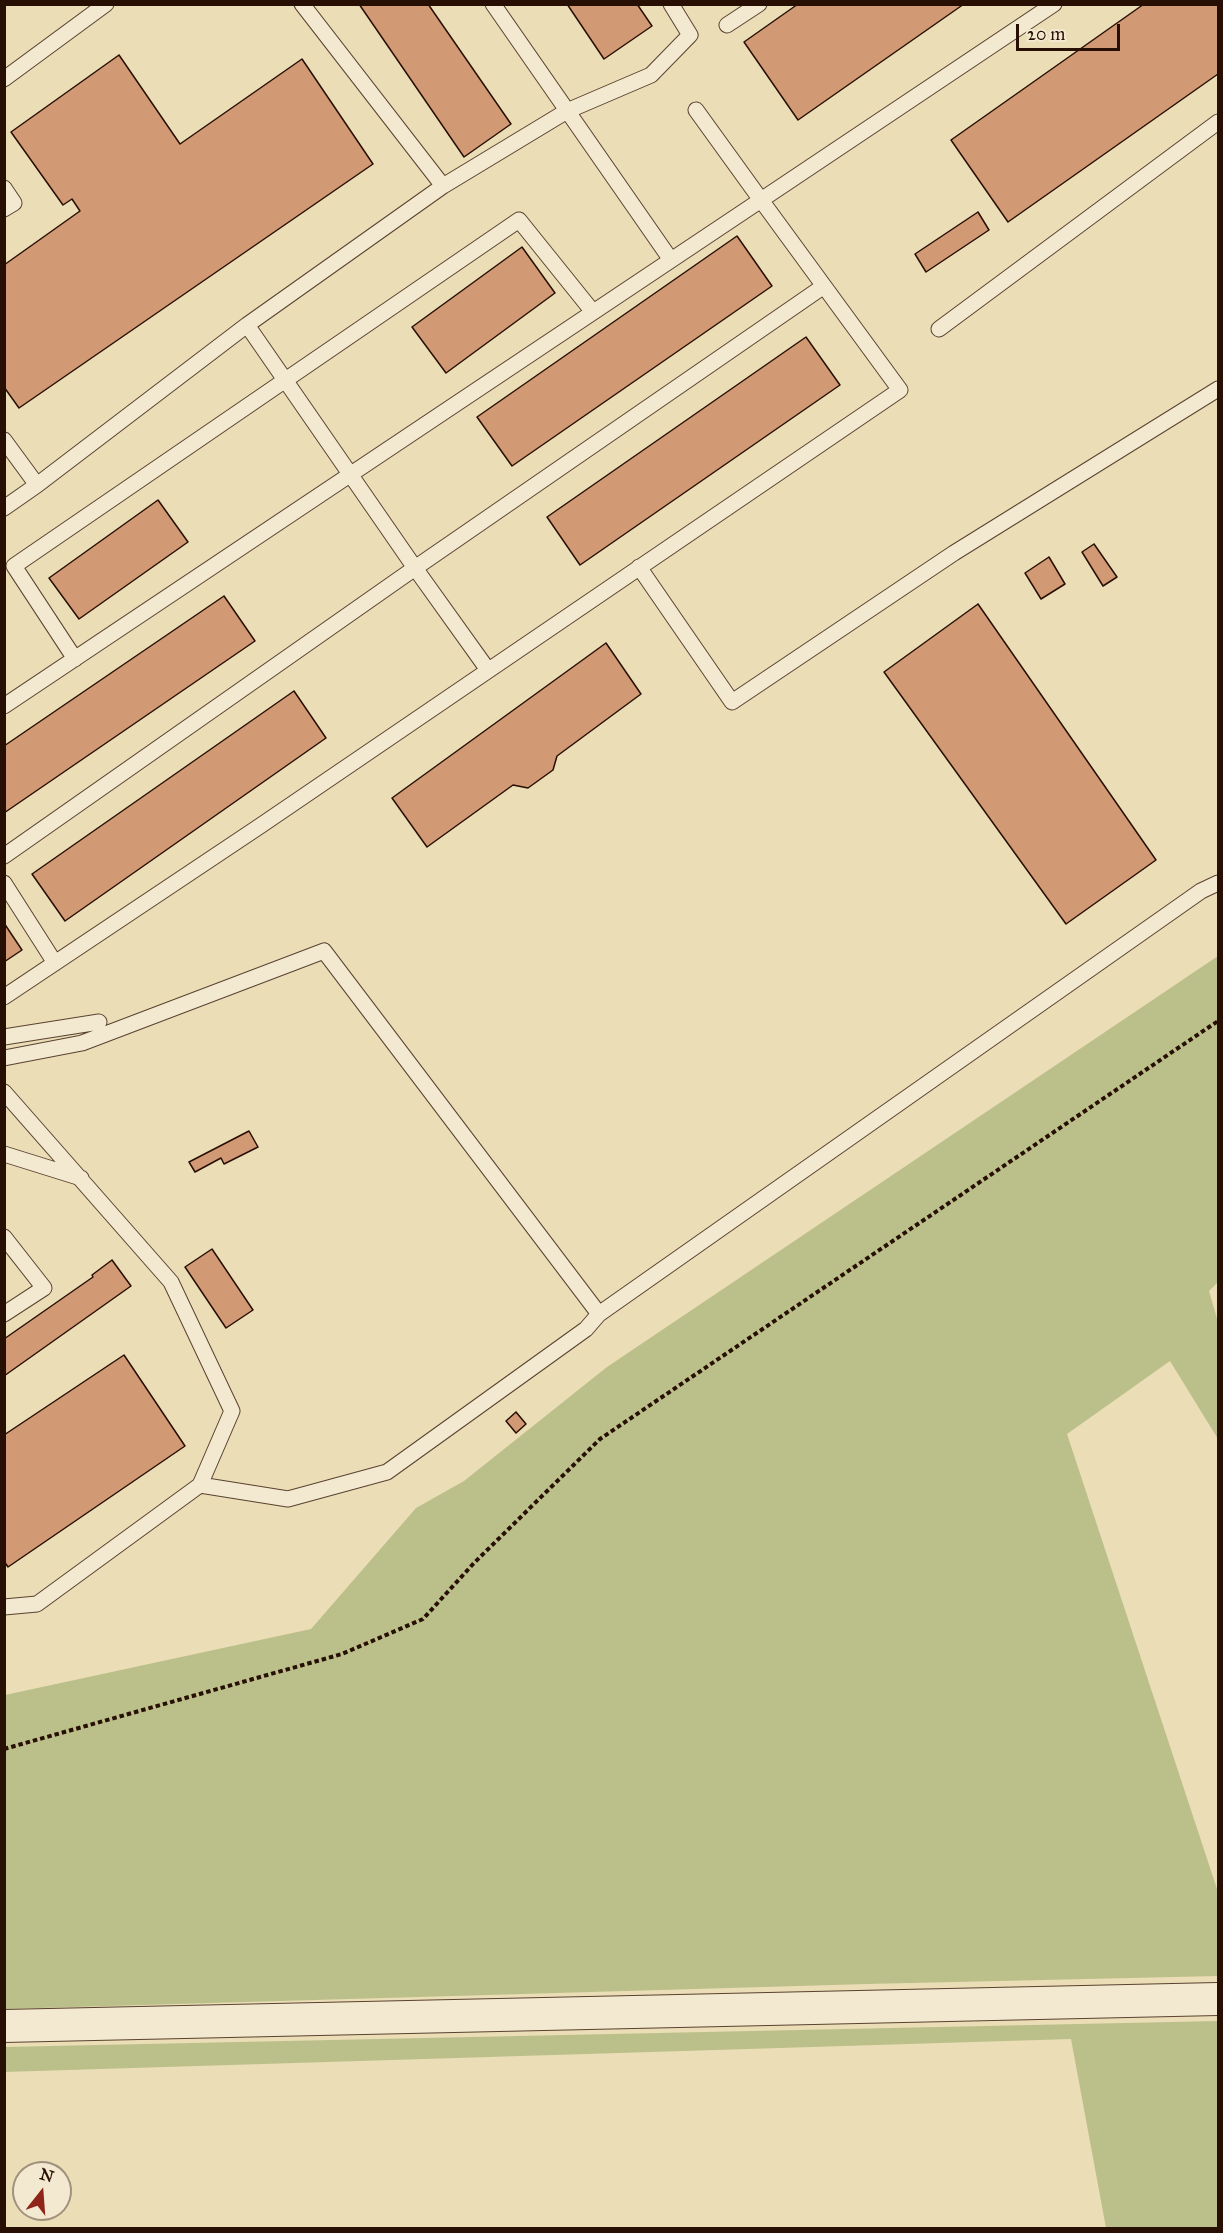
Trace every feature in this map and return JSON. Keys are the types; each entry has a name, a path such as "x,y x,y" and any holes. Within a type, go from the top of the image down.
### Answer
{"street":[{"path":"4,2026 1218,1999"}],"lane":[{"path":"4,79 106,4"},
{"path":"302,4 444,186"},
{"path":"493,4 671,260"},
{"path":"4,508 247,325 444,186 567,111 651,75 690,35 671,4"},
{"path":"727,25 759,4"},
{"path":"4,706 1054,4"},
{"path":"4,997 900,390 696,111"},
{"path":"939,329 1218,122"},
{"path":"4,188 14,203 4,209"},
{"path":"75,659 14,566 519,220 593,312"},
{"path":"4,856 415,568 824,286"},
{"path":"247,325 488,670"},
{"path":"639,567 732,702 954,553 1218,389"},
{"path":"4,440 37,485"},
{"path":"4,883 56,963"},
{"path":"200,1485 288,1499 387,1472 586,1329 599,1314 1200,891 1218,883"},
{"path":"4,1058 82,1043 324,951 599,1314"},
{"path":"4,1037 99,1022"},
{"path":"4,1092 171,1282 232,1411 200,1485 38,1604 4,1607"},
{"path":"4,1154 81,1178"},
{"path":"4,1237 44,1288 4,1314"}],"path":[{"path":"4,1749 342,1654 423,1619 474,1563 600,1439 1218,1021"}],"green space":[{"path":"1218,956 1218,1282 1209,1291 1218,1322 1218,1439 1170,1361 1067,1434 1218,1892 1218,1976 5,2009 5,1695 311,1629 416,1508 464,1481 607,1367"},
{"path":"1218,2021 1218,2228 1106,2228 1071,2039 4,2072 5,2047"}],"building":[{"path":"359,4 428,4 511,124 464,157"},
{"path":"567,4 637,4 652,26 604,59"},
{"path":"798,4 964,4 798,120 744,42"},
{"path":"1144,4 1218,4 1218,74 1008,222 951,140"},
{"path":"119,55 180,144 302,59 373,164 19,408 4,387 4,265 80,211 72,199 63,205 11,132"},
{"path":"978,212 989,230 926,272 915,254"},
{"path":"737,236 772,286 512,466 477,417"},
{"path":"522,247 555,293 446,373 412,327"},
{"path":"806,337 840,385 580,565 547,517"},
{"path":"158,500 188,542 79,619 49,578"},
{"path":"1094,544 1117,577 1103,586 1082,552"},
{"path":"1049,557 1065,584 1041,599 1025,573"},
{"path":"224,596 255,641 4,813 4,746"},
{"path":"978,604 1156,860 1066,924 884,672"},
{"path":"606,643 641,694 557,756 553,770 528,788 513,785 427,847 392,798"},
{"path":"294,691 326,738 65,921 32,874"},
{"path":"4,923 22,950 4,962"},
{"path":"249,1131 258,1147 224,1164 221,1158 195,1172 189,1162"},
{"path":"212,1249 253,1310 226,1328 185,1267"},
{"path":"112,1260 131,1286 4,1376 4,1339 93,1277 92,1275"},
{"path":"124,1355 185,1446 8,1567 4,1561 4,1435"},
{"path":"516,1412 526,1424 516,1433 506,1421"}]}
